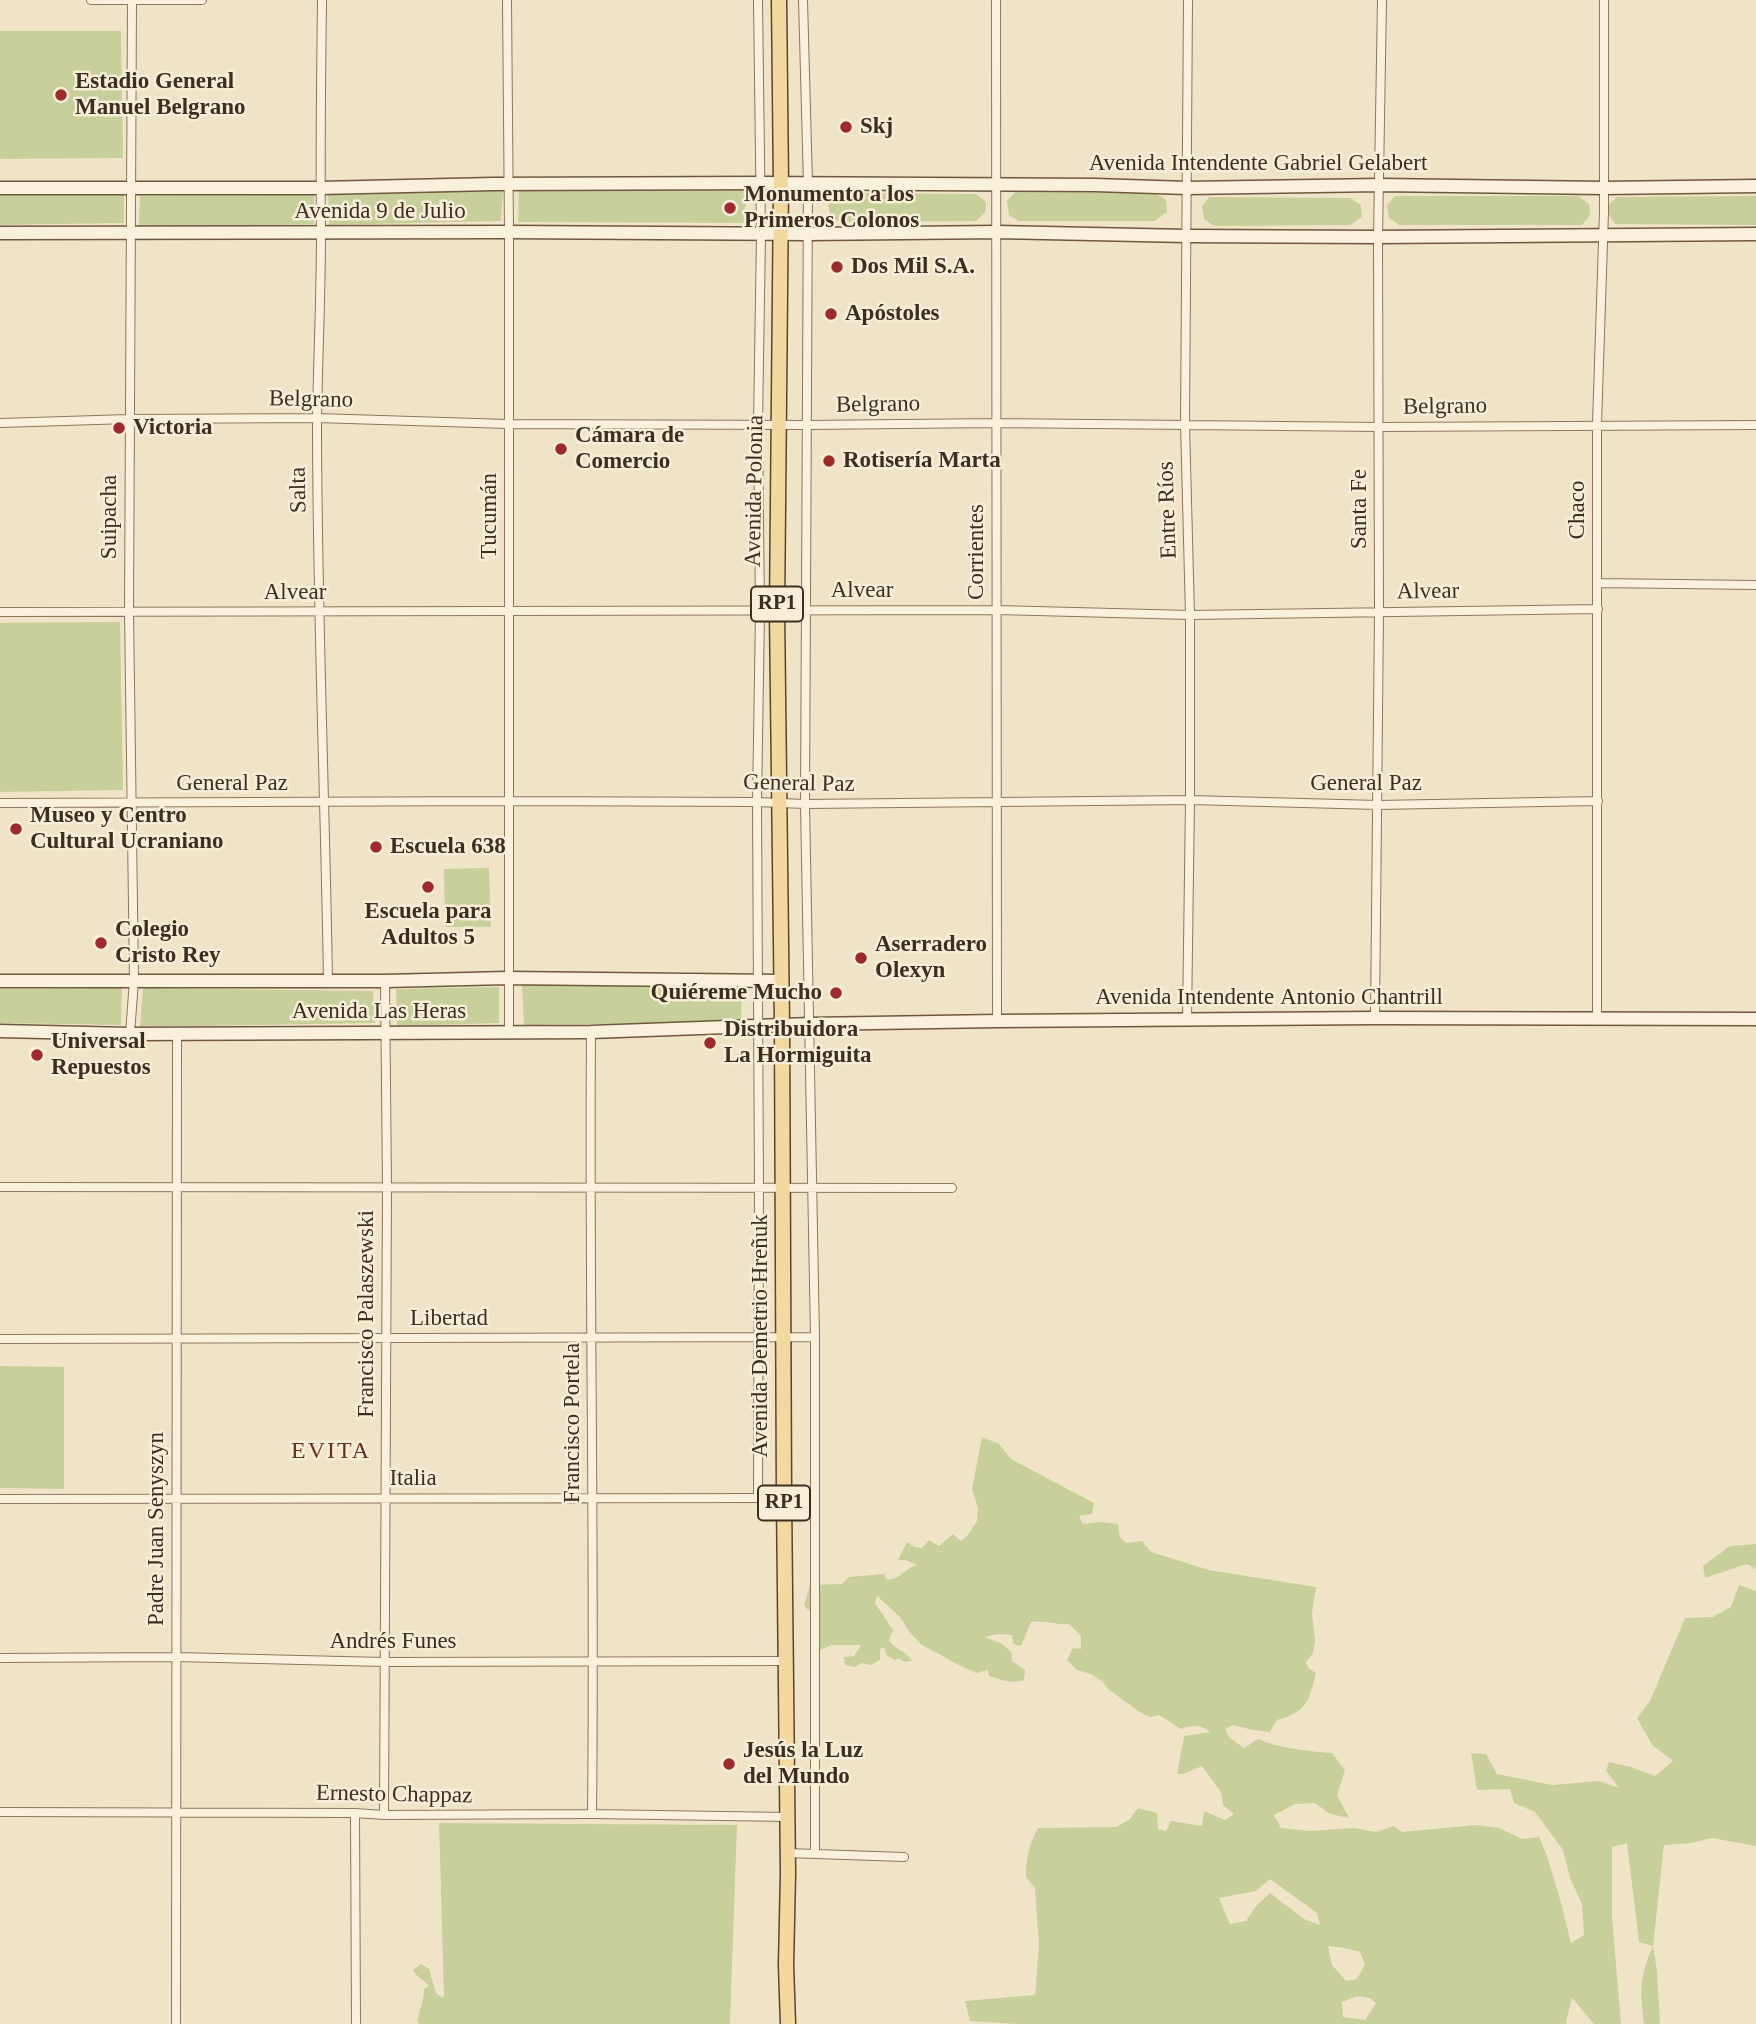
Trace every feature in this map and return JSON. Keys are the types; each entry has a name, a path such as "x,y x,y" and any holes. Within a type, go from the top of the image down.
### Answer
{"main road":[{"name":"Avenida Polonia","path":"779,0 781,184 777,612 782,1025"},
{"name":"Avenida 9 de Julio","path":"0,187 320,188 761,183"},
{"name":"Avenida Intendente Gabriel Gelabert","path":"761,183 1187,188 1379,185 1604,188 1756,186"},
{"path":"761,234 997,232 1378,237 1756,234"},
{"name":"Avenida 9 de Julio","path":"0,233 761,234"},
{"name":"Avenida Las Heras","path":"0,981 385,981 508,978 781,981"},
{"name":"Avenida Intendente Antonio Chantrill","path":"758,1026 1375,1018 1756,1019"},
{"name":"Avenida Demetrio Hreñuk","path":"782,1025 788,2024"},
{"name":"Avenida Las Heras","path":"0,1031 130,1034 591,1032 758,1026"}],"street":[{"path":"91,0 202,0"},
{"name":"Suipacha","path":"130,1034 134,980 129,611 132,0"},
{"name":"Salta","path":"322,0 317,418 328,980"},
{"name":"Tucumán","path":"507,0 509,1032"},
{"name":"Avenida Polonia","path":"758,0 761,183 757,802 758,1498"},
{"path":"803,0 808,184 805,804 815,1337 815,1854"},
{"name":"Corrientes","path":"996,0 997,1021"},
{"name":"Entre Ríos","path":"1187,1020 1190,800 1190,615 1185,424 1188,0"},
{"name":"Santa Fe","path":"1375,1018 1379,612 1378,237 1382,0"},
{"name":"Chaco","path":"1597,1020 1598,424 1604,188 1604,0"},
{"name":"Belgrano","path":"0,423 317,418 508,424 996,423 1379,427 1756,425"},
{"path":"1598,583 1756,585"},
{"name":"Alvear","path":"0,612 997,610 1190,615 1598,609"},
{"name":"General Paz","path":"0,803 508,801 805,804 1190,800 1378,805 1598,801"},
{"name":"Francisco Palaszewski","path":"384,1815 387,1188 385,981"},
{"name":"Francisco Portela","path":"591,1032 594,1661 592,1814"},
{"name":"Padre Juan Senyszyn","path":"176,2024 177,1034"},
{"path":"0,1187 951,1188"},
{"name":"Libertad","path":"0,1339 815,1337"},
{"name":"Italia","path":"0,1499 784,1498"},
{"name":"Andrés Funes","path":"0,1658 176,1657 384,1662 785,1661"},
{"name":"Ernesto Chappaz","path":"0,1812 788,1816"},
{"path":"355,1813 356,2024"},
{"path":"787,1853 904,1857"}],"green space":[{"name":"Estadio General Manuel Belgrano","path":"0,31 121,31 123,158 0,159"},
{"path":"746,189 745,223 518,222 519,191"},
{"path":"503,191 501,221 329,225 328,192"},
{"path":"1015,192 1155,193 1166,200 1167,212 1155,221 1019,221 1009,215 1007,201"},
{"path":"835,193 976,194 986,202 986,211 976,221 839,222 830,215 828,202"},
{"path":"124,194 124,223 0,225 0,195"},
{"path":"314,195 314,224 139,227 140,196"},
{"path":"1395,196 1578,196 1589,204 1590,215 1582,225 1399,225 1389,218 1387,205"},
{"path":"1756,196 1756,225 1615,224 1609,215 1609,204 1617,197"},
{"path":"1209,197 1350,198 1361,205 1362,217 1350,225 1214,226 1204,219 1202,206"},
{"path":"120,622 123,790 0,792 0,623"},
{"path":"489,868 491,927 445,927 444,869"},
{"path":"522,984 742,986 741,1022 524,1025"},
{"path":"499,987 499,1023 397,1026 396,989"},
{"path":"122,988 121,1025 0,1023 0,989"},
{"path":"143,988 373,991 375,1023 140,1027"},
{"path":"0,1366 64,1367 64,1489 0,1488"},
{"path":"982,1437 999,1444 1011,1459 1094,1503 1092,1514 1079,1516 1083,1524 1118,1524 1120,1537 1126,1543 1142,1541 1151,1552 1209,1570 1316,1587 1312,1613 1315,1641 1313,1653 1306,1662 1308,1668 1316,1673 1305,1704 1295,1713 1277,1720 1270,1732 1233,1725 1225,1729 1230,1738 1244,1748 1258,1739 1285,1747 1332,1753 1345,1770 1337,1795 1349,1818 1330,1814 1315,1803 1295,1804 1274,1815 1281,1828 1310,1831 1354,1828 1376,1832 1394,1826 1402,1832 1476,1825 1499,1828 1522,1839 1539,1837 1547,1856 1571,1943 1584,1935 1582,1904 1570,1878 1563,1850 1535,1812 1514,1803 1510,1789 1477,1790 1471,1753 1486,1754 1497,1774 1552,1785 1599,1781 1619,1788 1606,1771 1609,1762 1655,1776 1673,1761 1652,1745 1637,1718 1650,1701 1685,1618 1713,1617 1731,1607 1739,1585 1756,1591 1756,1846 1712,1838 1664,1845 1653,1946 1639,1942 1627,1843 1612,1847 1612,1917 1621,2024 1594,2024 1572,1998 1567,2024 1016,2024 970,2021 965,2001 1035,1995 1039,1945 1035,1888 1026,1877 1029,1851 1038,1828 1116,1827 1129,1820 1138,1808 1157,1813 1158,1829 1166,1831 1171,1821 1202,1826 1204,1811 1225,1820 1234,1814 1223,1805 1221,1792 1202,1766 1177,1774 1184,1736 1210,1732 1196,1726 1181,1729 1159,1715 1150,1717 1141,1713 1108,1689 1102,1681 1077,1670 1067,1660 1073,1648 1081,1649 1081,1636 1069,1624 1031,1622 1021,1646 1013,1644 1012,1635 984,1637 1001,1643 1011,1652 1012,1661 1025,1670 1024,1680 1015,1682 989,1676 988,1670 976,1673 922,1645 900,1617 877,1596 875,1603 893,1630 889,1640 912,1661 905,1662 899,1658 895,1660 887,1656 884,1647 880,1649 880,1660 871,1665 862,1663 855,1667 845,1665 844,1657 854,1656 861,1645 832,1645 818,1651 810,1647 814,1615 804,1606 810,1585 842,1584 849,1577 884,1574 887,1580 892,1579 917,1565 898,1560 907,1542 922,1548 929,1540 939,1546 953,1534 961,1541 977,1521 978,1508 972,1489","holes":["1270,1879 1317,1913 1320,1925 1304,1919 1270,1893 1246,1921 1230,1924 1219,1898 1256,1891","1328,1946 1360,1952 1365,1964 1357,1979 1346,1981 1332,1965","1357,1996 1370,1998 1376,2003 1365,2020 1343,2017 1342,2002"]},
{"path":"1756,1544 1756,1569 1747,1564 1705,1578 1703,1566 1730,1546"},
{"path":"439,1823 737,1825 730,2024 419,2024 417,2021 424,1989 429,1986 413,1970 421,1964 429,1969 436,1993 443,1998 444,1996"},
{"path":"1653,1946 1660,2024 1644,2024 1642,1984"}],"place":[{"name":"Estadio General Manuel Belgrano","path":"61,95"},
{"name":"Skj","path":"846,127"},
{"name":"Monumento a los Primeros Colonos","path":"730,208"},
{"name":"Dos Mil S.A.","path":"837,267"},
{"name":"Apóstoles","path":"831,314"},
{"name":"Victoria","path":"119,428"},
{"name":"Cámara de Comercio","path":"561,449"},
{"name":"Rotisería Marta","path":"829,461"},
{"name":"Museo y Centro Cultural Ucraniano","path":"16,829"},
{"name":"Escuela 638","path":"376,847"},
{"name":"Escuela para Adultos 5","path":"428,887"},
{"name":"Colegio Cristo Rey","path":"101,943"},
{"name":"Aserradero Olexyn","path":"861,958"},
{"name":"Quiéreme Mucho","path":"836,993"},
{"name":"Distribuidora La Hormiguita","path":"710,1043"},
{"name":"Universal Repuestos","path":"37,1055"},
{"name":"Jesús la Luz del Mundo","path":"729,1764"}],"district":[{"name":"EVITA","path":"331,1452"}]}
